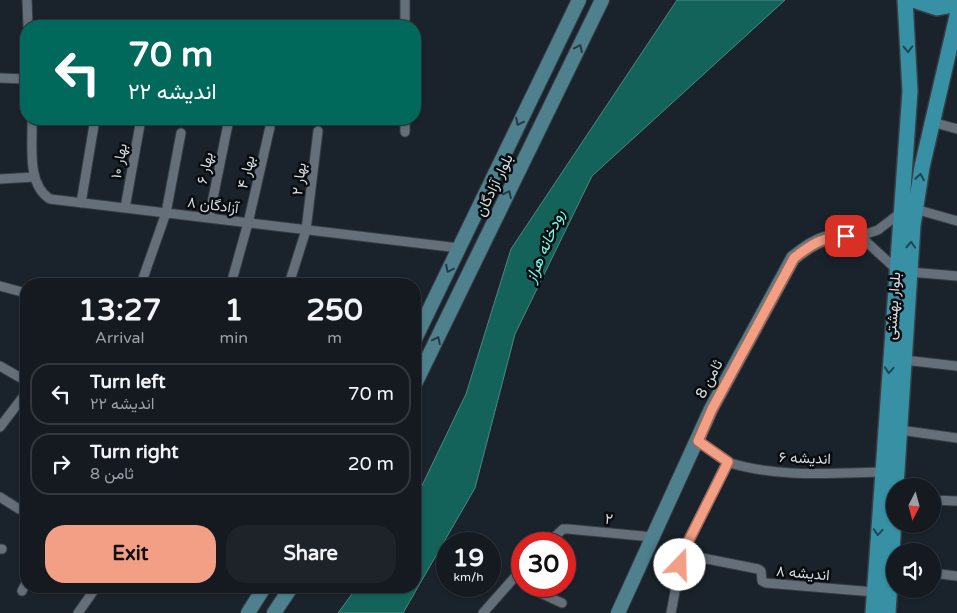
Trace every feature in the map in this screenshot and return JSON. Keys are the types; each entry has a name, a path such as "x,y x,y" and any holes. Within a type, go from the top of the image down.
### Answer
{"main road":[{"name":"بلوار آزادگان","path":"421,323 579,0"},
{"name":"بلوار آزادگان","path":"421,372 602,0"},
{"name":"بلوار بهشتی","path":"897,478 904,360 900,213 910,91 905,0"},
{"path":"913,0 936,8 957,4"},
{"name":"بلوار بهشتی","path":"873,613 882,472 903,270 932,122 951,69 957,16"},
{"path":"546,67 565,76"},
{"path":"531,98 551,105"},
{"name":"ثامن 8","path":"618,613 712,409 794,258 811,244 831,236 860,236"},
{"path":"248,613 261,593"},
{"path":"274,613 287,593"},
{"path":"888,613 890,598"}],"street":[{"path":"27,0 28,20"},
{"path":"404,0 405,20"},
{"path":"0,78 20,79"},
{"path":"932,122 957,129"},
{"path":"0,179 34,177 32,125"},
{"path":"81,203 94,125"},
{"name":"بهار ۱۰","path":"125,208 140,125"},
{"name":"بهار ۶","path":"209,218 228,125"},
{"path":"405,125 405,132"},
{"name":"بهار ۴","path":"232,278 248,223 270,127"},
{"name":"بهار ۲","path":"291,278 306,230 318,131"},
{"path":"143,278 166,213 181,133"},
{"name":"آزادگان ۸","path":"34,177 39,191 50,199 459,248"},
{"path":"915,209 957,221"},
{"path":"860,236 878,230 900,213"},
{"path":"860,236 903,270 957,276"},
{"path":"0,286 20,291"},
{"path":"904,360 957,366"},
{"path":"0,366 20,377"},
{"path":"0,427 20,401"},
{"path":"900,430 957,438"},
{"path":"671,613 682,554 728,462 698,441"},
{"name":"اندیشه ۶","path":"728,462 786,473 882,472"},
{"path":"0,497 19,509"},
{"path":"941,500 957,501"},
{"name":"۲","path":"560,532 563,529 653,537"},
{"name":"اندیشه ۸","path":"682,554 758,569 761,571 762,581 766,583 874,592"},
{"path":"941,574 957,576"},
{"path":"483,613 511,581"},
{"path":"78,613 92,593"},
{"path":"549,597 562,603"}],"water":[{"name":"رودخانه هراز","path":"677,0 785,0 592,176 515,334 475,488 450,532 436,532 436,556 421,582 421,488 466,394 511,249"},
{"path":"353,593 415,593 403,613 338,613"}],"route":[{"path":"680,565 682,554 728,462 698,441 712,409 794,258 811,244 831,236 846,236"}]}
